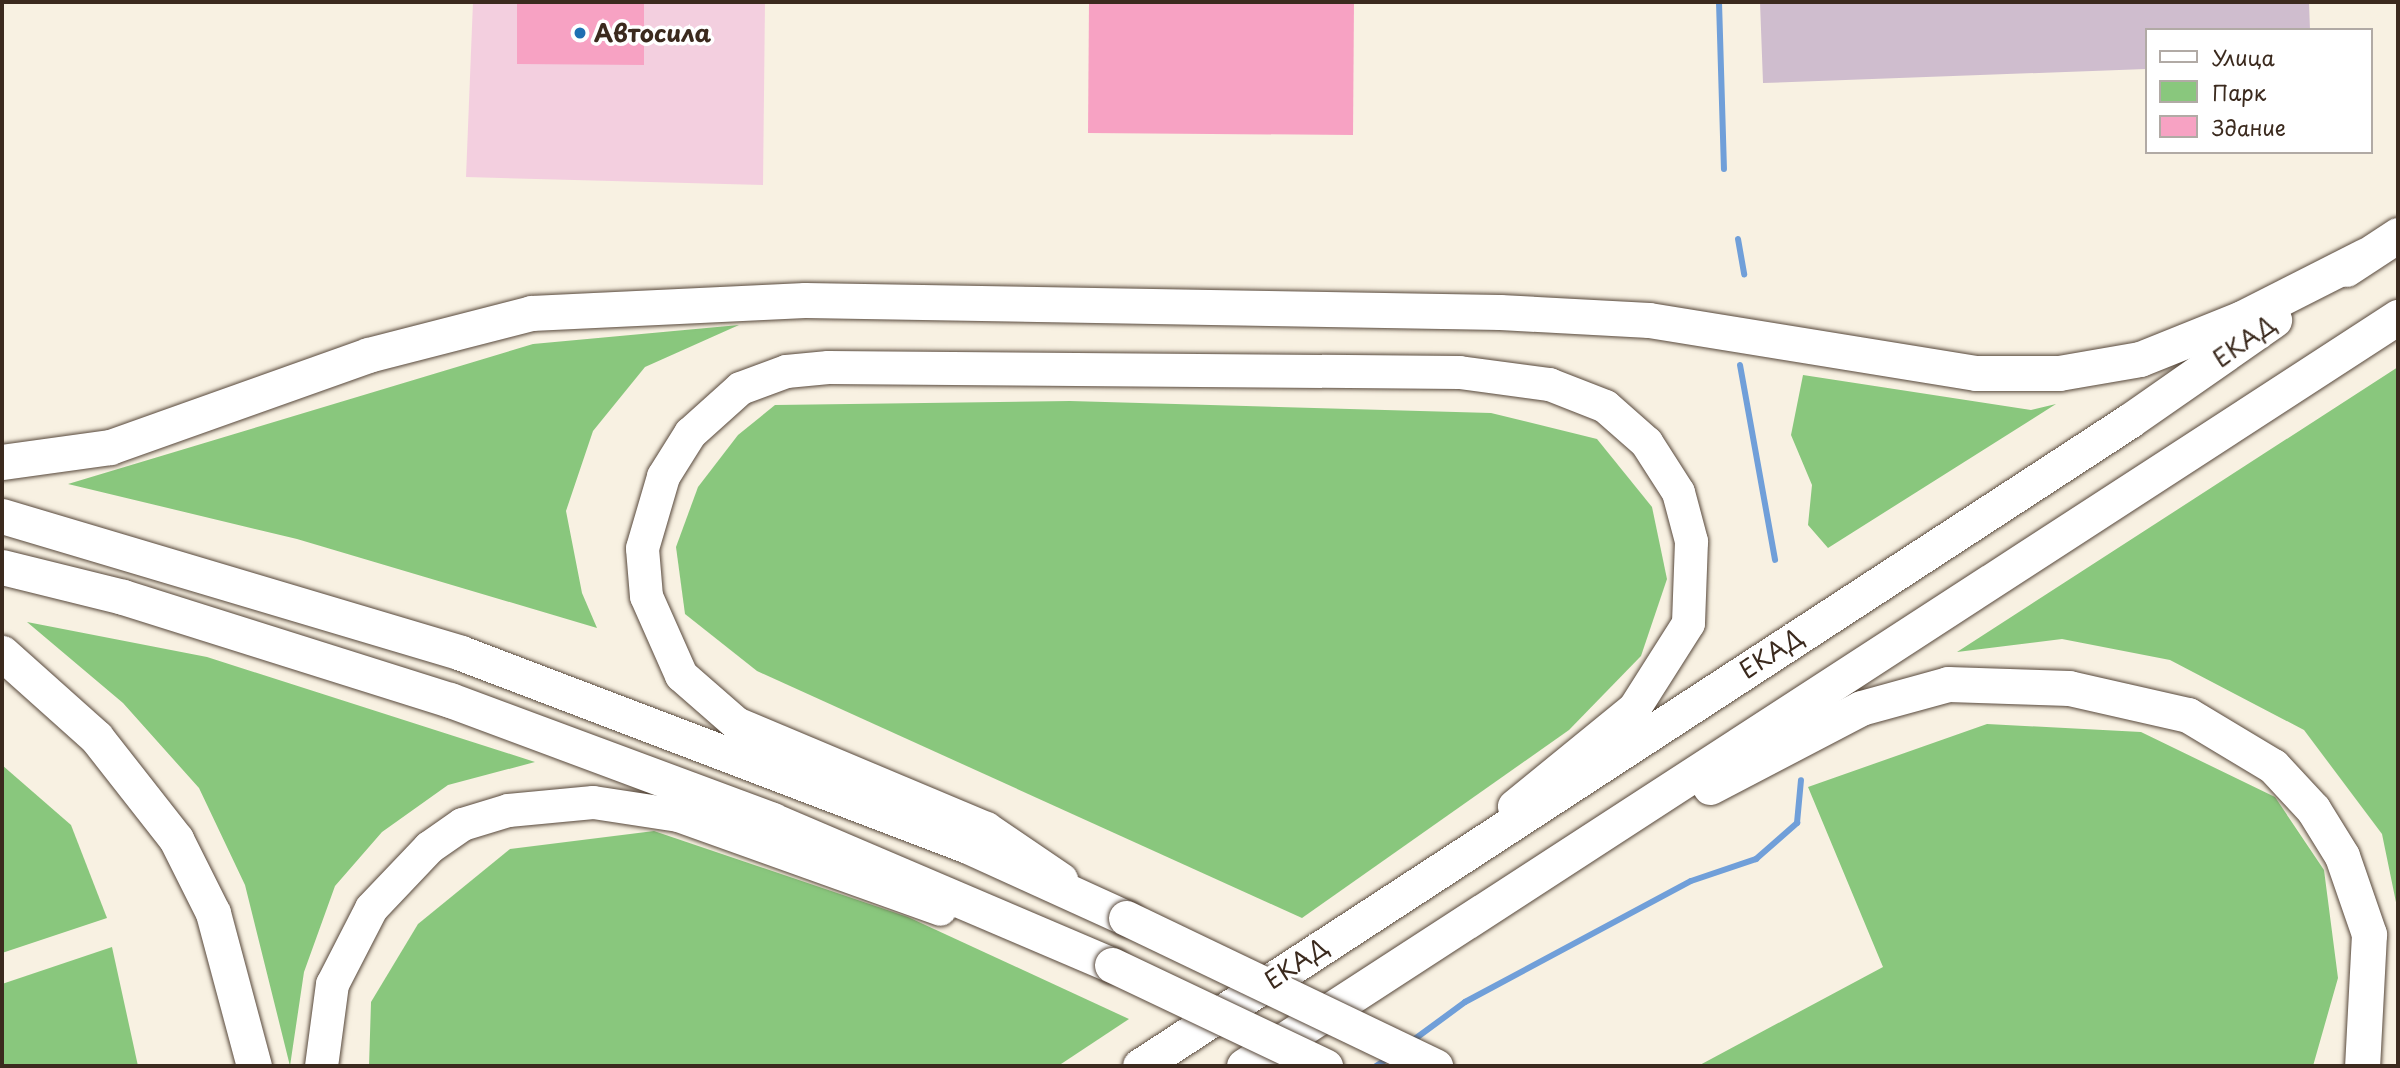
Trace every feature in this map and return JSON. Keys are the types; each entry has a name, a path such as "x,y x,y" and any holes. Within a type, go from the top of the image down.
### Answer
{"highway":[{"name":"ЕКАД","path":"1140,1066 1489,835 2129,421 2398,234"},
{"path":"2,462 110,447 368,355 531,313 805,300 1500,312 1714,327 1976,373 2059,373 2140,359 2242,318 2364,257"},
{"path":"1244,1066 1517,885 2398,317"},
{"path":"2,516 461,653 968,846 1091,901 1435,1066"},
{"path":"2,567 123,597 450,700 772,820 1054,937 1325,1066"},
{"path":"2,653 96,737 176,839 213,913 254,1066"},
{"path":"1517,885 1861,708 1911,692 1948,684 2024,683 2139,701 2188,715 2250,747 2293,786 2330,834 2354,881 2369,934 2362,1066"}],"main road":[{"path":"1091,901 986,828 736,723 681,675 646,596 642,548 668,467 690,433 740,388 786,371 828,367 1459,372 1549,384 1605,406 1646,442 1678,492 1691,541 1688,623 1634,708 1504,814 1489,835"},
{"path":"321,1066 332,984 371,908 429,847 461,824 508,810 593,802 678,815 996,930 1054,937"}],"shaded area":[{"path":"473,2 765,2 763,185 466,177"},
{"path":"1760,2 2309,2 2310,28 2144,28 2144,69 1763,83"}],"green space":[{"path":"739,325 645,367 593,431 566,511 582,593 597,628 297,539 68,484 533,344"},
{"path":"2398,367 2398,912 2382,834 2304,730 2170,660 2062,639 1957,652"},
{"path":"1803,375 2031,410 2056,404 1828,548 1808,525 1812,485 1791,435"},
{"path":"1070,401 1491,413 1597,439 1652,507 1667,579 1641,656 1569,730 1302,918 757,671 685,614 676,547 698,487 738,435 775,405"},
{"path":"27,622 207,657 535,762 448,785 382,832 335,886 304,972 290,1066 245,885 199,788 123,703"},
{"path":"1987,724 2141,732 2275,797 2324,870 2338,978 2313,1066 1698,1066 1883,967 1808,787"},
{"path":"2,765 71,825 107,918 2,953"},
{"path":"654,831 908,917 1129,1019 1058,1066 369,1066 371,1002 418,924 510,849"},
{"path":"112,947 138,1066 2,1066 2,984"}],"building":[{"name":"Автосила","path":"517,2 644,2 644,65 517,64"},
{"path":"1089,2 1354,2 1353,135 1088,133"}],"waterway":[{"path":"1719,2 1724,169"},
{"path":"1738,239 1744,274"},
{"path":"1740,365 1775,560"},
{"path":"1412,1041 1465,1002 1691,881 1756,859 1797,823 1801,780"},
{"path":"1376,1066 1389,1058"}],"place":[{"name":"Автосила","path":"580,33"}]}
